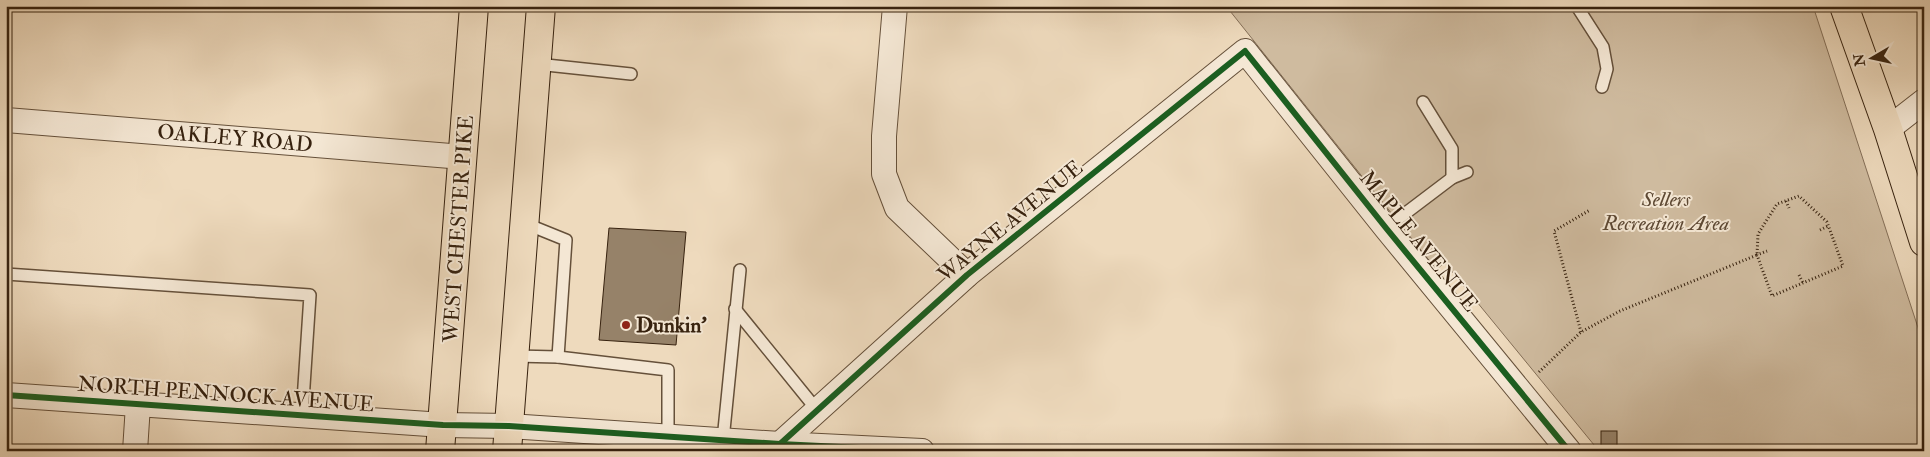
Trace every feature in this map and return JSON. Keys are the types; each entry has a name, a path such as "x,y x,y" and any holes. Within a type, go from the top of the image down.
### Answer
{"main road":[{"name":"WEST CHESTER PIKE","path":"442,438 474,6"},
{"path":"508,438 541,6"},
{"path":"1844,6 1888,129 1924,242"}],"street":[{"path":"895,6 884,136 884,174 897,208 967,275"},
{"name":"WAYNE AVENUE","path":"780,444 967,275 1245,51"},
{"name":"MAPLE AVENUE","path":"1245,51 1386,228 1569,451"},
{"path":"1888,129 1924,100"},
{"name":"OAKLEY ROAD","path":"6,120 463,157"},
{"name":"NORTH PENNOCK AVENUE","path":"6,395 302,416 442,438 668,436 922,451"},
{"path":"135,451 138,405"}],"lane":[{"path":"1578,8 1603,47 1607,69 1602,87"},
{"path":"537,64 630,74"},
{"path":"1423,102 1452,149 1452,178"},
{"path":"1386,228 1452,178 1467,172"},
{"path":"524,223 566,240 558,357"},
{"path":"723,440 740,270"},
{"path":"6,274 310,295 302,416"},
{"path":"735,309 818,410"},
{"path":"515,356 558,357 668,370 668,436"}],"path":[{"path":"1799,196 1827,222 1828,226 1843,266 1772,296 1757,256 1758,234 1777,204 1799,196"},
{"path":"1786,201 1788,208"},
{"path":"1581,332 1554,231 1590,210"},
{"path":"1820,230 1828,226"},
{"path":"1522,392 1542,369 1581,332 1620,311 1767,251"},
{"path":"1799,276 1803,283"}],"green space":[{"name":"Sellers Recreation Area","path":"1226,6 1813,6 1924,346 1924,441 1910,451 1599,451 1445,263 1436,269"}],"building":[{"path":"609,228 686,232 676,345 599,340"},
{"path":"1601,431 1617,431 1617,449 1601,449"}],"cycle path":[{"path":"780,444 967,275 1245,51 1386,228 1569,451"},
{"path":"6,395 443,425 509,426 780,444 922,451"}],"place":[{"name":"Dunkin'","path":"626,325"}]}
